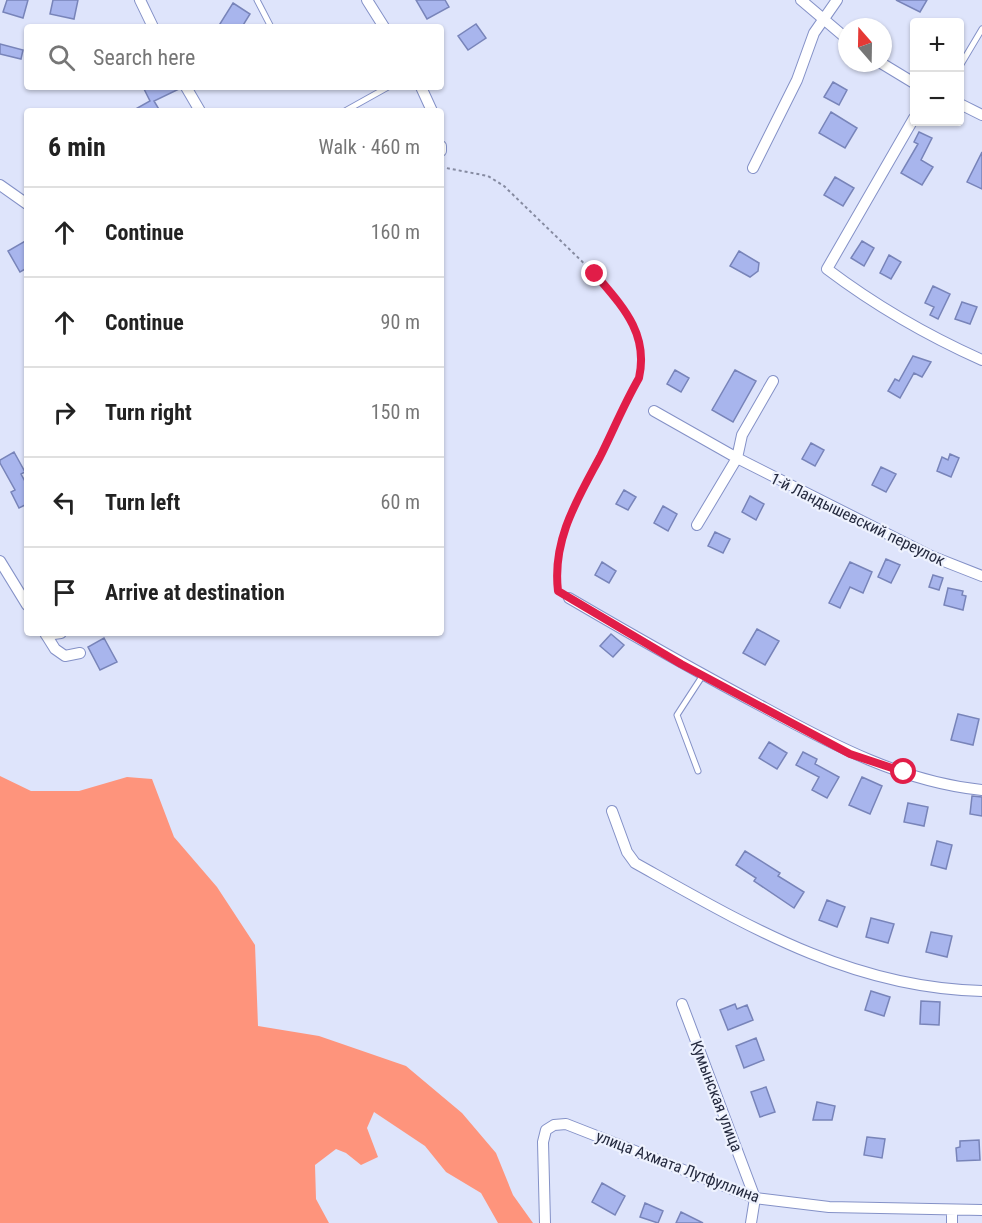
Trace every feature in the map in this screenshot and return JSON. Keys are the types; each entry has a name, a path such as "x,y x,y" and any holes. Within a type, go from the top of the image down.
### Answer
{"street":[{"path":"140,0 152,24"},
{"path":"367,0 382,24"},
{"path":"801,0 838,32"},
{"path":"753,168 797,80 814,33 837,0"},
{"path":"892,69 910,80"},
{"path":"188,90 198,108"},
{"path":"422,90 431,108"},
{"path":"964,106 982,115"},
{"path":"910,126 827,269 863,297 928,336 982,360"},
{"path":"0,185 24,202"},
{"path":"697,525 736,458 742,435 773,381"},
{"name":"1-й Ландышевский переулок","path":"654,411 736,458 931,556 982,576"},
{"path":"0,561 24,599"},
{"path":"569,598 681,664 850,754 937,782 982,790"},
{"path":"46,636 55,649 65,657 80,653"},
{"path":"612,811 627,852 635,863 764,935 875,975 918,984 982,991"},
{"name":"Кумынская улица","path":"682,1004 755,1198 751,1223"},
{"name":"улица Ахмата Лутфуллина","path":"545,1223 543,1142 546,1130 554,1125 566,1124 755,1198 830,1207 982,1210"},
{"path":"952,1210 952,1223"}],"lane":[{"path":"257,0 269,24"},
{"path":"964,59 982,28"},
{"path":"350,108 383,90"},
{"path":"698,771 677,715 703,675"}],"path":[{"path":"444,167 488,176 504,186 595,274 626,310 639,338 643,362 639,378 575,502 560,541 556,572 558,591 569,598"}],"shaded area":[{"path":"0,776 31,791 79,791 127,777 152,779 174,837 217,887 255,945 258,1026 319,1036 406,1066 462,1113 496,1153 513,1195 533,1223 498,1223 481,1193 446,1172 425,1146 374,1112 367,1128 378,1157 361,1165 346,1153 336,1149 315,1165 316,1199 329,1223 0,1223"}],"building":[{"path":"7,0 28,0 23,18 3,12"},
{"path":"53,0 78,0 74,19 50,14"},
{"path":"416,0 445,0 449,7 427,19"},
{"path":"896,0 927,0 920,12"},
{"path":"233,3 250,14 244,24 220,24"},
{"path":"476,24 486,38 468,50 458,36"},
{"path":"0,44 23,50 21,59 0,54"},
{"path":"833,82 847,90 839,105 824,97"},
{"path":"144,90 177,90 154,101 158,108 137,108 150,101"},
{"path":"831,112 857,128 845,148 819,133"},
{"path":"919,132 932,138 921,160 933,167 922,185 901,173 918,144 914,142"},
{"path":"982,152 982,189 967,182"},
{"path":"835,177 854,188 843,206 824,195"},
{"path":"862,241 874,248 864,266 851,258"},
{"path":"24,242 24,270 20,272 8,251"},
{"path":"739,251 759,263 758,271 750,277 730,266"},
{"path":"889,255 901,262 891,279 880,273"},
{"path":"933,286 950,294 938,319 930,315 934,307 925,303"},
{"path":"962,302 977,307 970,324 955,319"},
{"path":"913,356 931,362 922,377 914,373 900,398 888,391 895,379 899,381"},
{"path":"675,370 689,378 681,392 667,384"},
{"path":"735,370 756,381 733,422 712,410"},
{"path":"811,443 824,450 815,466 802,459"},
{"path":"14,452 24,470 21,474 24,480 24,506 19,508 11,492 15,490 0,460"},
{"path":"950,454 959,458 951,477 937,471 942,457 948,460"},
{"path":"881,467 896,474 886,492 872,485"},
{"path":"624,490 636,497 628,510 616,504"},
{"path":"750,496 764,504 756,520 742,512"},
{"path":"663,506 677,514 668,531 654,523"},
{"path":"715,532 730,539 723,553 708,546"},
{"path":"886,559 900,565 891,583 878,577"},
{"path":"602,562 616,571 609,583 595,575"},
{"path":"850,562 872,572 863,593 850,587 840,608 829,603"},
{"path":"933,575 943,578 939,590 929,587"},
{"path":"948,588 963,591 962,595 966,596 963,610 944,605"},
{"path":"757,629 779,641 765,665 743,653"},
{"path":"611,634 624,645 613,657 600,646"},
{"path":"104,638 117,662 100,670 88,647"},
{"path":"958,714 979,719 973,745 951,740"},
{"path":"769,742 787,753 777,769 759,758"},
{"path":"803,752 817,759 815,764 839,777 827,798 812,790 819,777 796,765"},
{"path":"862,777 882,786 870,814 849,805"},
{"path":"972,796 982,797 982,816 970,814"},
{"path":"908,803 928,807 924,826 904,822"},
{"path":"937,841 952,845 946,869 931,865"},
{"path":"745,851 780,873 778,876 804,892 794,908 754,881 756,878 736,865"},
{"path":"827,900 845,907 837,927 819,920"},
{"path":"871,918 894,924 888,943 866,937"},
{"path":"931,932 952,936 947,957 926,952"},
{"path":"871,991 890,997 884,1016 865,1010"},
{"path":"921,1001 940,1002 939,1025 920,1024"},
{"path":"735,1004 737,1009 747,1005 753,1020 728,1030 720,1010"},
{"path":"756,1038 764,1060 744,1068 736,1046"},
{"path":"766,1087 775,1112 760,1117 751,1092"},
{"path":"817,1102 835,1106 832,1120 813,1120"},
{"path":"867,1137 885,1139 882,1158 864,1155"},
{"path":"979,1140 980,1160 957,1161 956,1148 960,1147 960,1141"},
{"path":"602,1183 625,1196 615,1215 592,1202"},
{"path":"645,1203 663,1211 658,1223 640,1217"},
{"path":"681,1212 703,1223 676,1223"}],"route":[{"path":"595,274 626,310 634,323 643,362 639,378 575,502 560,541 556,572 558,591 681,664 850,754 904,772"}]}
